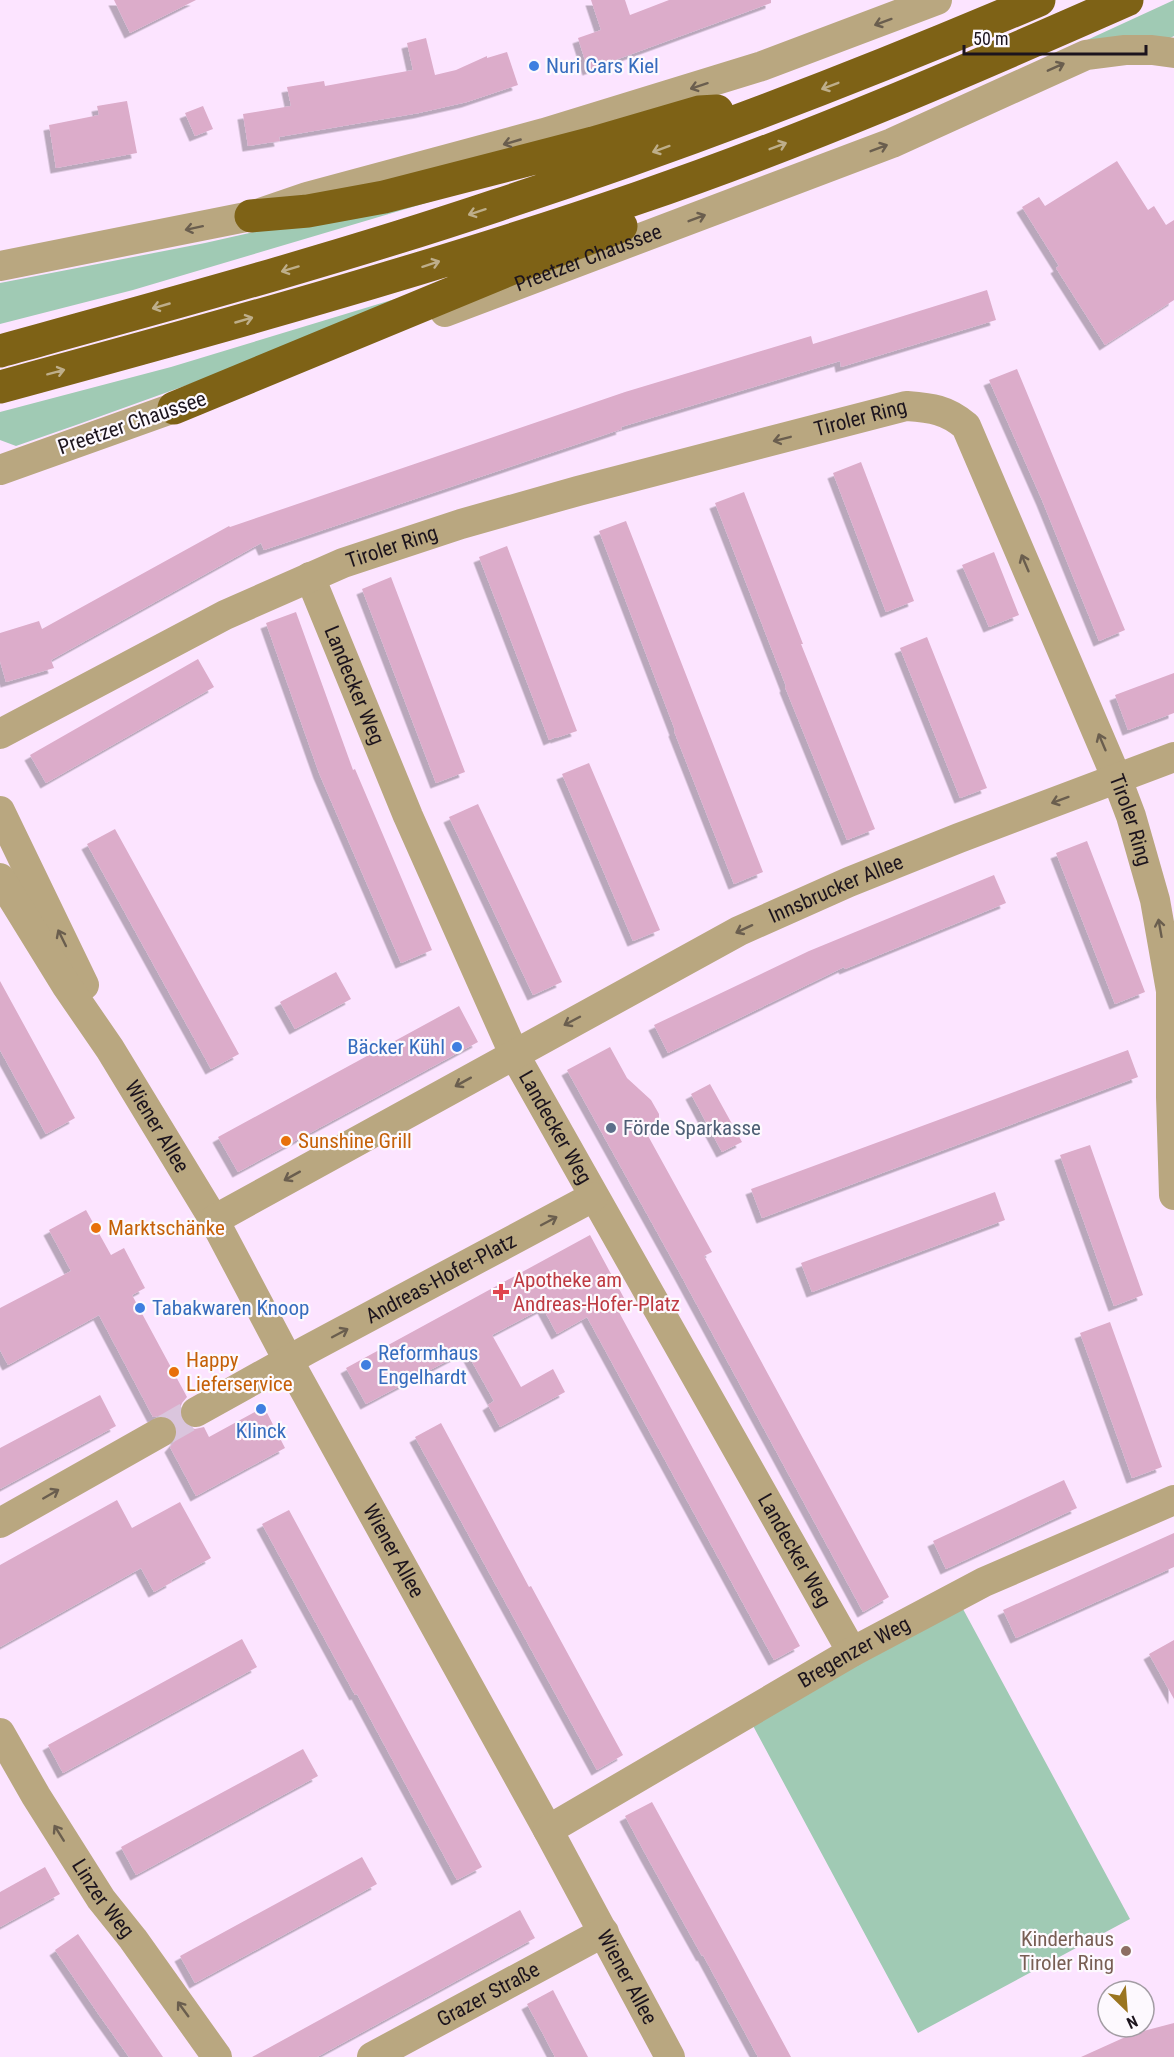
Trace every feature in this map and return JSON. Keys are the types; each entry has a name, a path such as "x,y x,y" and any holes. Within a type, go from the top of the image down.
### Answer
{"highway":[{"path":"0,351 382,242 581,177 776,108 1039,0"},
{"name":"Preetzer Chaussee","path":"0,387 405,273 617,205 724,167 954,76 1127,0"},
{"path":"251,216 308,211 384,196 593,143 699,112 776,108"},
{"path":"174,408 532,260 633,221 724,167"}],"street":[{"path":"0,266 251,216 308,197 441,162 678,93 762,66 937,0"},
{"name":"Preetzer Chaussee","path":"9,467 426,320 789,183 926,129 1025,81 1086,55 1125,50 1174,53"},
{"name":"Tiroler Ring","path":"0,734 225,615 343,563 460,524 906,406 933,408 956,417 966,426 1117,779 1131,816 1155,900 1171,991 1174,1195"},
{"name":"Landecker Weg","path":"310,577 408,816 514,1054 852,1652"},
{"name":"Innsbrucker Allee","path":"514,1054 739,931 959,838 1174,757"},
{"name":"Wiener Allee","path":"0,811 80,975 110,1049"},
{"name":"Wiener Allee","path":"0,878 60,976 110,1049 214,1220 288,1360 604,1932 670,2057"},
{"path":"214,1220 514,1054"},
{"name":"Andreas-Hofer-Platz","path":"196,1412 288,1360 593,1197"},
{"path":"0,1523 161,1431"},
{"name":"Bregenzer Weg","path":"548,1830 852,1652 984,1582 1174,1500"},
{"name":"Linzer Weg","path":"0,1733 36,1796 101,1899 133,1939 217,2057"},
{"name":"Grazer Straße","path":"372,2057 604,1932"}],"green space":[{"path":"1174,0 1174,36 1168,39 1074,46"},
{"path":"490,184 133,290 0,324 0,283 205,243 414,196"},
{"path":"418,292 201,380 79,424 16,446 0,440 0,412 171,367"},
{"path":"963,1609 1130,1919 918,2033 751,1722"}],"building":[{"path":"114,0 196,0 130,33"},
{"path":"591,0 625,0 630,15 669,0 771,0 771,3 588,70 578,38 601,30"},
{"path":"426,38 435,75 456,70 487,56 487,58 507,52 518,85 467,102 419,113 279,137 280,141 248,146 243,114 291,106 287,87 324,81 325,86 413,70 407,43"},
{"path":"127,101 137,153 56,168 49,125 99,115 97,106"},
{"path":"203,106 213,129 195,136 185,113"},
{"path":"1117,161 1148,210 1154,206 1166,225 1174,220 1174,300 1105,345 1056,268 1059,266 1022,207 1039,197 1045,206"},
{"path":"987,290 996,320 841,367 840,361 621,427 622,429 264,550 261,543 51,660 54,668 6,682 0,661 0,633 39,621 42,629 229,526 625,392 811,336 813,344"},
{"path":"1017,369 1125,630 1099,641 1042,500 989,380"},
{"path":"861,462 914,601 886,612 833,473"},
{"path":"744,492 803,644 801,644 875,829 847,840 785,687 715,503"},
{"path":"626,521 763,872 734,884 599,531"},
{"path":"507,546 577,731 549,740 479,557"},
{"path":"994,552 1019,615 989,627 962,565"},
{"path":"391,577 465,772 436,783 362,589"},
{"path":"296,612 353,770 355,769 432,950 401,963 319,773 266,623"},
{"path":"927,637 987,788 960,798 900,648"},
{"path":"198,659 214,687 46,783 30,755"},
{"path":"1174,673 1174,713 1128,730 1115,695"},
{"path":"589,763 660,930 633,941 562,774"},
{"path":"478,804 562,982 533,995 449,817"},
{"path":"115,829 239,1054 211,1069 87,844"},
{"path":"1087,841 1145,992 1115,1004 1056,853"},
{"path":"994,875 1006,903 845,969 844,967 668,1053 654,1025 809,951"},
{"path":"336,972 351,999 295,1029 280,1002"},
{"path":"0,981 75,1118 46,1134 0,1050"},
{"path":"459,1006 478,1042 238,1172 218,1137"},
{"path":"610,1047 627,1078 651,1100 659,1114 659,1127 647,1134 712,1252 704,1256 889,1597 863,1612 567,1070"},
{"path":"1128,1050 1138,1077 762,1218 751,1189"},
{"path":"710,1084 742,1142 722,1152 691,1094"},
{"path":"1090,1145 1143,1295 1114,1306 1060,1155"},
{"path":"995,1192 1005,1220 812,1292 801,1263"},
{"path":"86,1210 111,1255 124,1248 145,1288 132,1295 187,1397 179,1411 181,1421 195,1429 204,1427 209,1437 264,1407 285,1448 196,1496 170,1447 176,1440 178,1432 176,1424 169,1417 162,1415 153,1417 99,1315 8,1365 0,1350 0,1308 71,1271 49,1230"},
{"path":"590,1235 624,1298 614,1303 800,1646 774,1660 587,1317 557,1334 543,1308 492,1335 521,1387 553,1369 565,1392 500,1427 488,1405 494,1401 466,1351 366,1404 346,1368"},
{"path":"1110,1322 1162,1467 1132,1478 1080,1333"},
{"path":"100,1395 116,1426 0,1489 0,1448"},
{"path":"441,1423 623,1755 597,1770 415,1437"},
{"path":"1064,1480 1077,1508 946,1569 933,1541"},
{"path":"117,1500 132,1528 180,1502 211,1558 154,1592 141,1568 0,1647 0,1565"},
{"path":"289,1510 482,1867 457,1880 262,1524"},
{"path":"1174,1533 1174,1567 1016,1638 1003,1610"},
{"path":"242,1639 257,1667 63,1773 48,1745"},
{"path":"1174,1640 1174,1699 1149,1654"},
{"path":"303,1749 318,1776 136,1875 121,1847"},
{"path":"652,1802 791,2057 758,2057 647,1857 625,1816"},
{"path":"362,1857 377,1884 195,1983 180,1956"},
{"path":"45,1867 60,1894 0,1927 0,1892"},
{"path":"520,1910 535,1938 317,2057 252,2057"},
{"path":"78,1934 163,2057 129,2057 97,2012 55,1950"},
{"path":"553,1990 588,2057 555,2057 527,2004"},
{"path":"1174,2023 1174,2057 1081,2057 1121,2039 1156,2039 1156,2028"}],"tunnel":[{"path":"161,1432 196,1412"}],"place":[{"name":"Nuri Cars Kiel","path":"534,66"},
{"name":"Bäcker Kühl","path":"457,1047"},
{"name":"Förde Sparkasse","path":"611,1128"},
{"name":"Sunshine Grill","path":"286,1141"},
{"name":"Marktschänke","path":"96,1228"},
{"name":"Apotheke am Andreas-Hofer-Platz","path":"501,1292"},
{"name":"Tabakwaren Knoop","path":"140,1308"},
{"name":"Reformhaus Engelhardt","path":"366,1365"},
{"name":"Happy Lieferservice","path":"174,1372"},
{"name":"Klinck","path":"261,1409"},
{"name":"Kinderhaus Tiroler Ring","path":"1126,1951"}]}
